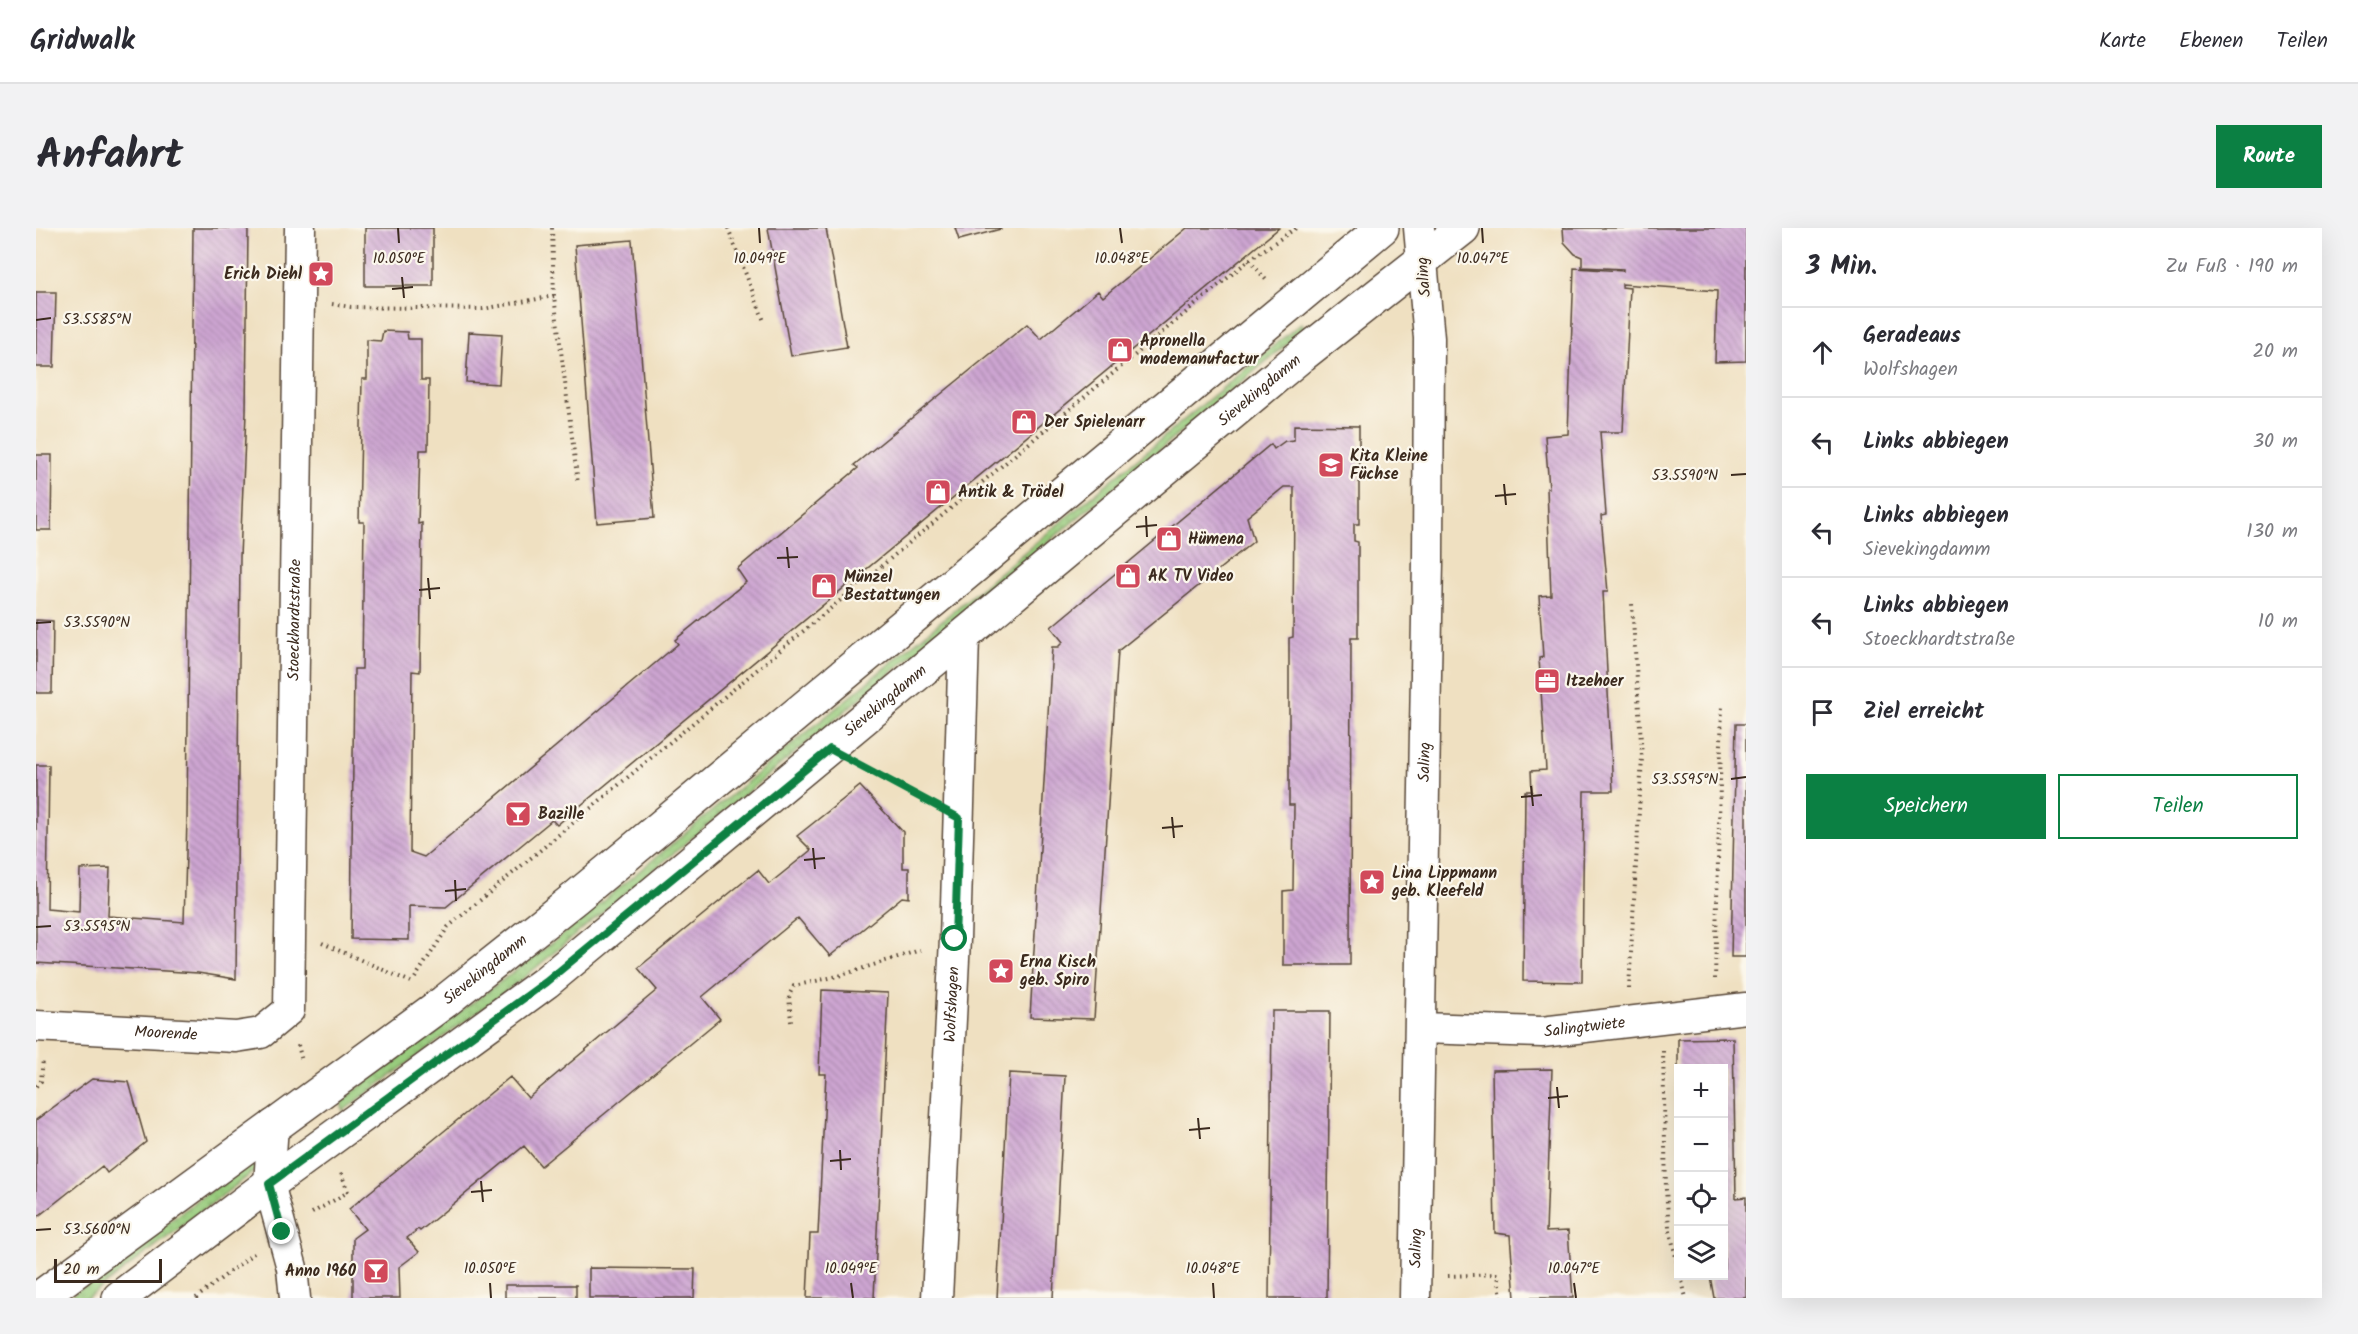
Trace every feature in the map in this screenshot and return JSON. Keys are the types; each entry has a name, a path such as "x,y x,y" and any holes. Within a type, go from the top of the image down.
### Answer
{"street":[{"name":"Stoeckhardtstraße","path":"289,1010 300,228"},
{"name":"Sievekingdamm","path":"39,1298 444,1002 575,898 1382,228"},
{"name":"Sievekingdamm","path":"119,1298 269,1184 546,982 830,749 1302,355 1420,244 1462,228"},
{"name":"Saling","path":"1415,1287 1421,1028 1429,338 1420,244"},
{"name":"Wolfshagen","path":"938,1298 955,939 964,637"},
{"name":"Salingtwiete","path":"1421,1028 1542,1032 1746,1008"},
{"name":"Moorende","path":"36,1026 236,1037 261,1033 289,1010"},
{"path":"273,1125 269,1184 292,1268 295,1298"}],"path":[{"path":"552,228 554,296 578,484"},
{"path":"728,228 764,321"},
{"path":"403,989 412,983 447,927 1250,260 1296,228"},
{"path":"1250,260 1273,288"},
{"path":"298,299 351,307 483,309 554,296"},
{"path":"1627,1023 1642,757 1632,604"},
{"path":"1714,1012 1722,704"},
{"path":"830,749 959,818"},
{"path":"290,928 412,983"},
{"path":"791,1022 789,995 794,986 842,975 955,939"},
{"path":"1662,1017 1666,1190 1669,1227 1674,1249"},
{"path":"302,1061 311,1054"},
{"path":"1415,1287 1498,1274 1500,1298"},
{"path":"1682,1280 1686,1298"}],"green space":[{"path":"1301,323 1305,329 521,980 343,1111 341,1101 556,940"},
{"path":"255,1157 264,1164 87,1298 68,1298"}],"building":[{"path":"193,228 248,228 246,413 240,557 236,979 198,973 36,963 36,765 49,765 47,909 79,912 80,869 110,868 108,916 184,922"},
{"path":"365,228 433,228 433,286 365,286"},
{"path":"768,228 826,228 847,347 791,356"},
{"path":"955,228 1001,228 1001,229 959,240"},
{"path":"1187,228 1279,228 557,825 552,820 446,907 409,906 409,940 351,939 354,669 362,669 364,522 359,522 362,379 367,379 367,340 381,341 383,331 407,332 408,339 421,339 421,380 429,380 428,450 420,450 418,524 422,523 420,672 412,671 410,852 424,857 678,644 675,640 746,582 737,569 858,468 854,465 1027,324 1041,339 1098,291 1103,297"},
{"path":"1563,228 1746,228 1746,361 1715,362 1717,291 1622,284 1622,287 1630,288 1623,432 1600,432 1606,515 1601,516 1608,592 1603,592 1613,791 1584,791 1582,982 1523,981 1525,791 1532,791 1531,771 1546,770 1539,658 1543,657 1539,596 1551,595 1547,488 1549,488 1545,436 1568,434 1574,268 1623,271 1623,269 1582,267 1582,257 1575,254 1564,242"},
{"path":"632,240 654,518 597,523 575,245"},
{"path":"36,292 56,292 54,367 36,367"},
{"path":"469,332 502,334 499,384 466,382"},
{"path":"1294,425 1359,426 1359,524 1354,524 1354,541 1358,542 1358,638 1351,638 1350,965 1283,965 1283,891 1293,890 1294,805 1289,805 1289,638 1293,637 1294,487 1284,487 1247,517 1254,541 1118,651 1094,1019 1030,1017 1052,647 1058,647 1063,642 1051,627 1271,444 1274,449 1285,441 1294,440"},
{"path":"36,455 52,455 51,530 36,530"},
{"path":"36,620 53,621 52,693 36,693"},
{"path":"1736,724 1746,724 1746,957 1731,957"},
{"path":"860,786 903,832 903,868 909,868 909,898 902,897 830,956 798,918 702,997 720,1019 541,1166 524,1146 420,1231 418,1229 407,1238 419,1252 399,1267 400,1298 353,1298 353,1238 365,1229 349,1209 510,1077 528,1098 657,990 638,968 758,870 769,884 805,855 811,850 797,836"},
{"path":"822,990 888,993 874,1298 807,1298 810,1234 818,1234 826,1074 819,1074"},
{"path":"1272,1011 1330,1011 1327,1298 1269,1298"},
{"path":"1733,1038 1736,1198 1746,1197 1746,1298 1714,1298 1711,1280 1728,1280 1728,1064 1678,1064 1678,1039"},
{"path":"1552,1069 1546,1232 1568,1231 1573,1298 1515,1298 1510,1235 1495,1233 1492,1070"},
{"path":"1009,1073 1065,1076 1053,1298 997,1298"},
{"path":"92,1079 129,1082 146,1142 107,1173 102,1166 36,1218 36,1120"},
{"path":"589,1268 695,1269 694,1298 589,1298"},
{"path":"505,1285 576,1285 576,1298 505,1298"}],"place":[{"name":"Erich Diehl","path":"321,274"},
{"name":"Apronella modemanufactur","path":"1120,350"},
{"name":"Der Spielenarr","path":"1024,422"},
{"name":"Kita Kleine Füchse","path":"1331,465"},
{"name":"Antik & Trödel","path":"938,492"},
{"name":"Hümena","path":"1169,539"},
{"name":"AK TV Video","path":"1128,576"},
{"name":"Münzel Bestattungen","path":"824,586"},
{"name":"Itzehoer","path":"1547,681"},
{"name":"Bazille","path":"518,814"},
{"name":"Lina Lippmann geb. Kleefeld","path":"1372,882"},
{"name":"Erna Kisch geb. Spiro","path":"1001,971"},
{"name":"Anno 1960","path":"376,1271"}],"route":[{"path":"282,1232 269,1184 546,982 830,749 959,818 955,939"}]}
